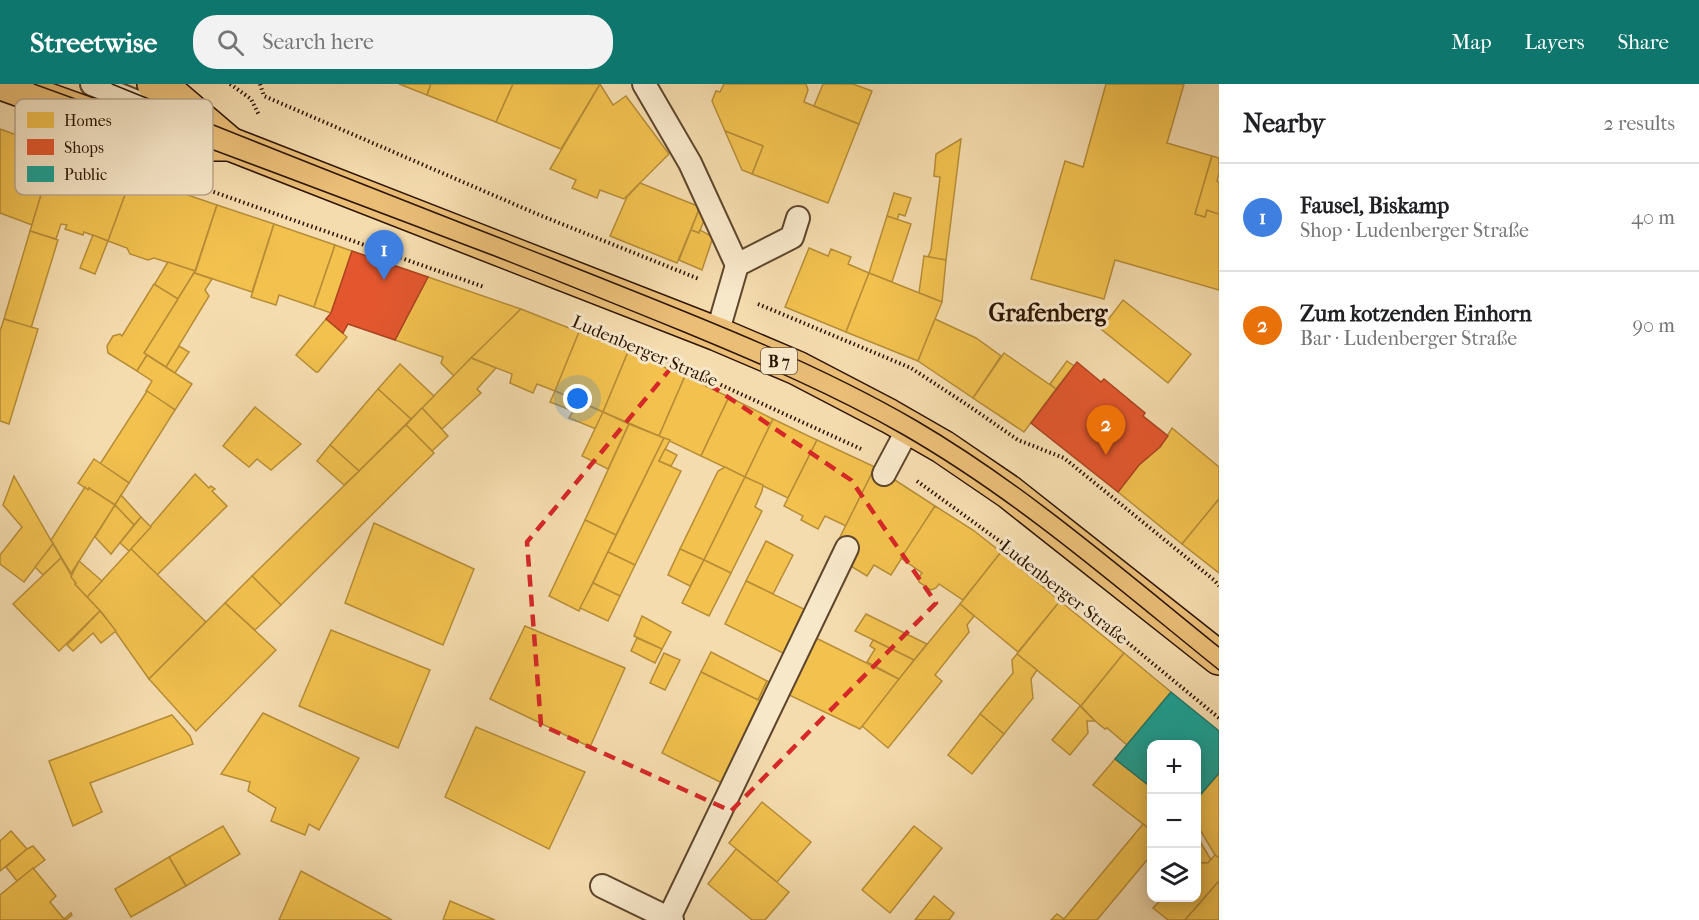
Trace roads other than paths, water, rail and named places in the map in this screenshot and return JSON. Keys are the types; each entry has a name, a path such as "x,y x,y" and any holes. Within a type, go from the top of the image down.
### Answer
{"main road":[{"name":"B 7","path":"4,84 46,99"},
{"name":"B 7","path":"154,84 176,99"},
{"name":"B 7","path":"213,130 230,144 717,334 797,368 909,427 1009,492 1219,658"},
{"name":"B 7","path":"213,144 230,144"}],"lane":[{"path":"34,84 75,99"},
{"path":"92,84 130,99"},
{"path":"644,84 690,163 737,265 717,334"},
{"path":"213,136 230,144"},
{"path":"213,141 230,144"},
{"path":"737,265 792,237 798,218"},
{"path":"887,469 909,427"},
{"path":"602,886 671,919 847,548"}],"tram line":[{"path":"34,84 75,99"},
{"path":"112,84 149,99"},
{"path":"213,125 694,315 785,354 874,397 957,446 1035,500 1219,647"},
{"path":"213,150 516,264 740,355 849,406 902,434 986,487 1104,576 1219,670"}],"place":[{"name":"Fausel, Biskamp","path":"384,280"},
{"name":"Zum kotzenden Einhorn","path":"1106,455"}],"district":[{"name":"Grafenberg","path":"1048,313"}]}
